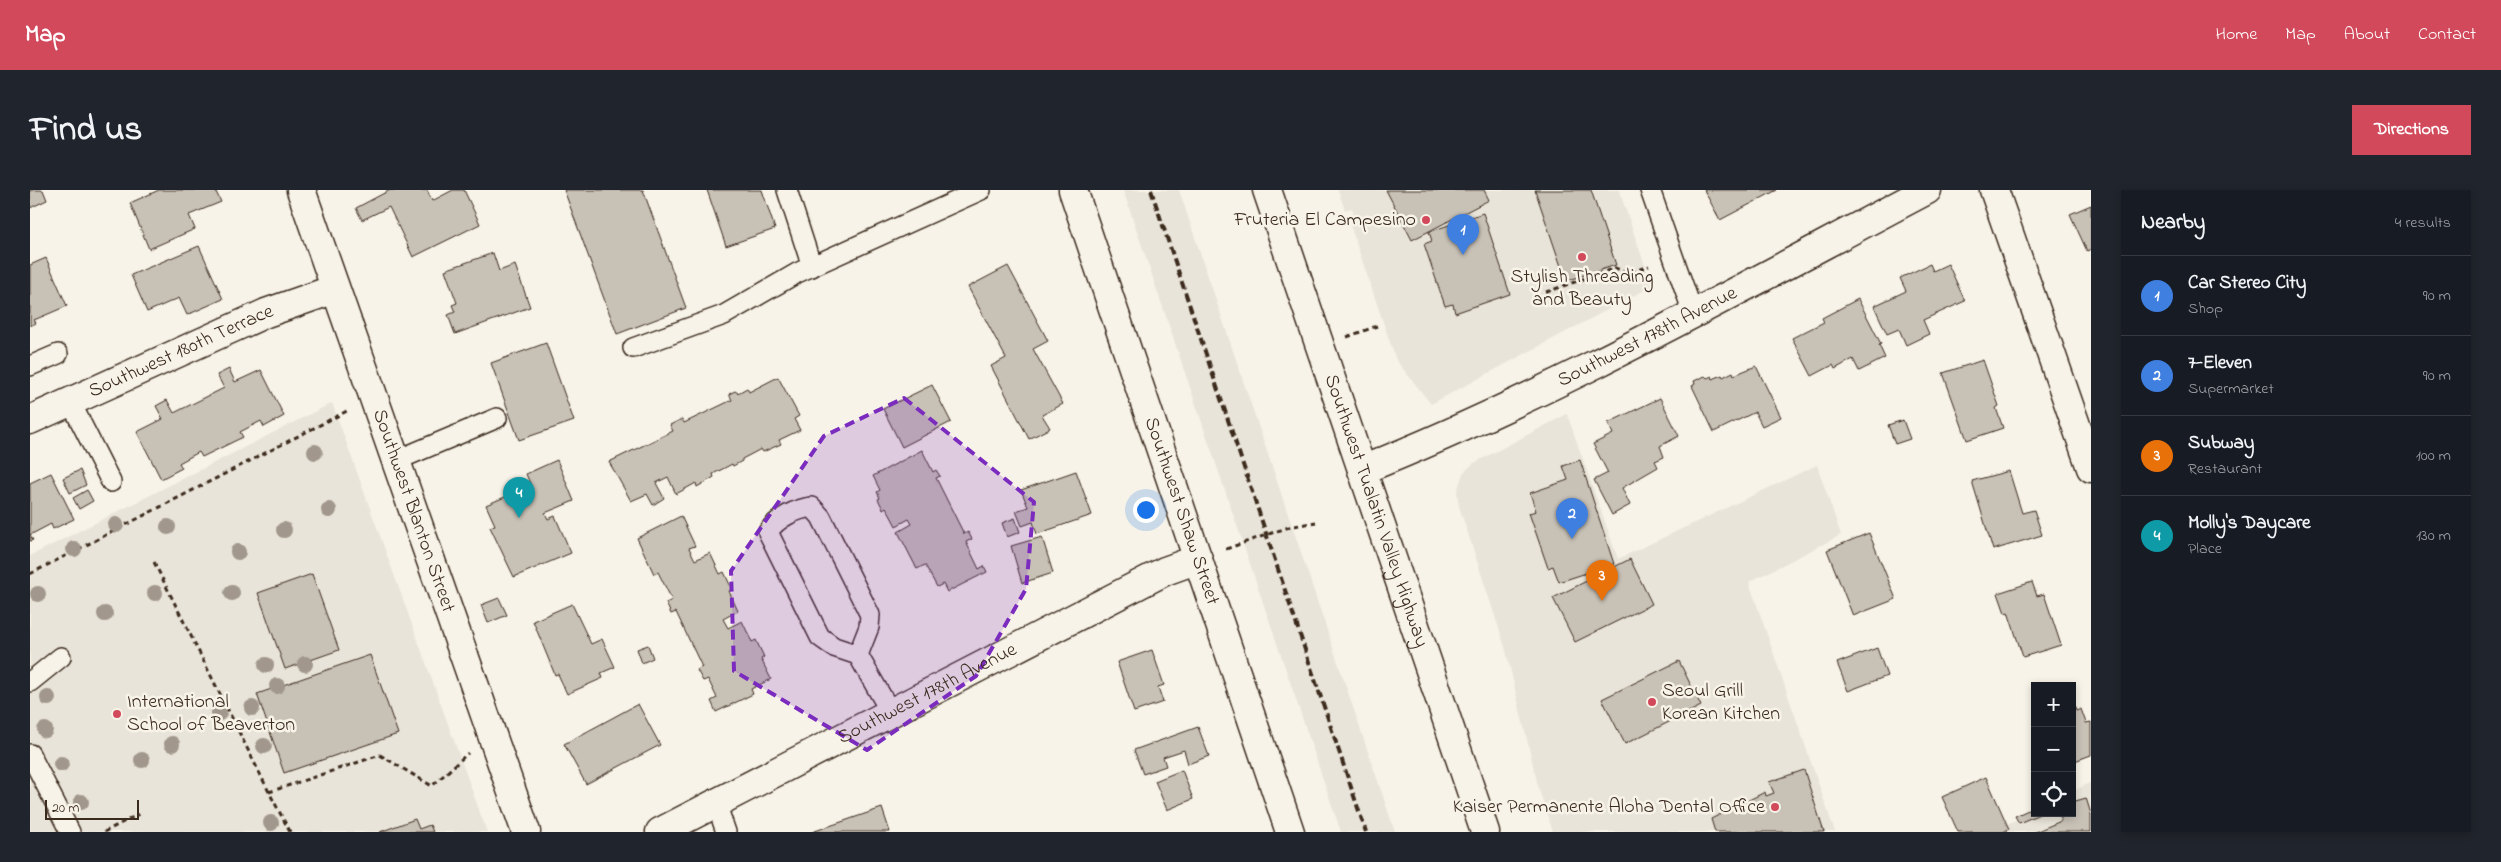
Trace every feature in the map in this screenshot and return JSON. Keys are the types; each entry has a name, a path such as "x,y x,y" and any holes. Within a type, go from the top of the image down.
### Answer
{"street":[{"name":"Southwest Blanton Street","path":"301,190 526,832"},
{"name":"Southwest Shaw Street","path":"1073,190 1290,832"},
{"name":"Southwest Tualatin Valley Highway","path":"1267,190 1485,832"},
{"name":"Southwest 178th Avenue","path":"1362,470 1430,443 1568,379 1927,190"},
{"path":"1994,190 2091,468"},
{"name":"Southwest 180th Terrace","path":"30,420 266,313 335,289"},
{"name":"Southwest 178th Avenue","path":"660,832 1165,571 1198,560"}],"lane":[{"path":"787,190 812,267"},
{"path":"633,348 724,315 812,267 981,190"},
{"path":"1650,190 1672,258 1693,313"},
{"path":"30,366 58,354"},
{"path":"70,401 111,482"},
{"path":"396,461 496,418"},
{"path":"858,654 869,627 870,614 822,517 812,507 803,508 781,519 768,532 820,637 834,647 858,654 891,713"},
{"path":"30,682 61,657"},
{"path":"30,754 70,832"},
{"path":"716,803 726,832"}],"path":[{"path":"1546,292 1615,268 1628,273 1672,258"},
{"path":"30,574 347,411"},
{"path":"1198,560 1273,532 1316,522"},
{"path":"154,562 290,832"},
{"path":"269,792 380,755 432,786 468,753"},
{"path":"104,832 139,814"}],"highlighted area":[{"path":"904,398 1034,502 1026,589 976,676 867,750 734,671 731,571 824,436"}],"shaded area":[{"path":"1123,190 1179,190 1395,832 1341,832"},
{"path":"1338,190 1619,190 1652,286 1431,404 1396,360 1347,216 1354,214 1352,208 1345,210"},
{"path":"332,403 487,832 30,832 30,556"},
{"path":"1567,414 1618,559 1817,465 1841,535 1749,582 1835,832 1553,832 1539,790 1505,647 1459,506 1457,492 1463,473 1474,463"},
{"path":"2091,782 2091,832 1992,832 2031,812 2031,817 2076,817 2076,790"}],"building":[{"path":"30,190 43,190 47,200 30,208"},
{"path":"159,190 215,190 221,202 189,215 195,229 149,249 130,203"},
{"path":"390,190 427,190 432,201 453,190 464,190 480,224 413,257 389,207 362,220 356,208"},
{"path":"564,190 643,190 686,308 617,334"},
{"path":"707,190 762,190 775,229 726,246"},
{"name":"Fruteria El Campesino","path":"1386,190 1484,190 1489,200 1412,240"},
{"path":"1535,190 1591,190 1616,265 1566,281"},
{"path":"1704,190 1777,190 1720,220"},
{"path":"2091,205 2091,249 2087,251 2070,214"},
{"path":"1483,213 1510,294 1455,313 1453,304 1445,306 1424,244 1432,241 1429,232"},
{"path":"199,246 223,299 187,315 179,298 147,312 131,275"},
{"path":"493,253 499,271 515,265 530,307 455,334 448,315 455,312 452,305 457,303 445,270"},
{"path":"46,258 67,306 34,320 36,323 30,326 30,265"},
{"path":"1930,264 1933,271 1948,264 1965,301 1923,320 1929,334 1906,345 1899,329 1887,334 1874,306 1906,291 1900,278"},
{"path":"1008,266 1048,341 1033,349 1063,404 1042,415 1050,428 1029,439 991,366 1006,358 968,287"},
{"path":"1858,299 1881,344 1879,345 1885,358 1859,371 1853,359 1835,369 1833,365 1812,376 1792,338 1824,322 1822,318"},
{"path":"546,343 574,421 519,440 491,363"},
{"path":"1983,360 1999,406 1996,408 2003,428 1967,440 1943,373"},
{"path":"1756,366 1781,417 1762,426 1755,412 1714,432 1692,386 1695,384 1694,381 1705,376 1707,378 1712,376 1713,379 1733,372 1734,375"},
{"path":"229,369 235,382 261,370 284,416 264,427 261,421 240,432 243,437 202,457 199,452 179,463 182,468 161,479 137,432 163,419 156,406 167,400 174,413 224,388 217,375"},
{"path":"778,377 799,416 794,419 800,430 779,440 781,444 763,452 761,449 733,466 732,464 713,474 714,477 697,487 696,483 676,494 668,477 656,483 664,498 653,505 647,494 631,501 609,462 673,431 670,425 682,419 684,423 732,400 729,394 735,391 738,393 747,388 749,392"},
{"path":"932,385 951,422 902,447 883,409"},
{"path":"1660,398 1679,436 1660,446 1664,457 1655,461 1658,467 1622,488 1630,505 1612,515 1594,480 1608,473 1593,444 1613,434 1608,423"},
{"path":"1903,420 1910,439 1895,444 1888,425"},
{"path":"922,450 933,472 936,470 940,476 936,478 964,534 968,532 972,539 966,542 979,569 984,566 987,572 947,592 943,584 937,587 925,565 917,569 898,532 912,524 909,519 896,526 886,507 883,509 878,499 880,498 877,492 880,490 873,476"},
{"path":"557,460 574,501 545,513 548,519 555,516 571,553 514,577 490,527 495,525 486,505 531,486 526,474"},
{"path":"1580,460 1614,564 1559,582 1553,566 1548,568 1529,513 1536,511 1530,493 1568,480 1563,466"},
{"path":"80,470 86,485 70,493 63,478"},
{"path":"1076,471 1092,515 1037,534 1033,522 1022,526 1016,511 1028,507 1021,490"},
{"path":"2009,471 2022,513 2034,510 2042,535 1993,550 1972,481"},
{"path":"51,473 74,519 53,529 51,524 30,535 30,483"},
{"path":"87,490 93,501 79,509 73,498"},
{"path":"681,516 695,546 689,548 695,560 710,553 720,574 724,572 732,589 729,591 738,611 723,619 728,628 742,621 752,642 756,640 764,657 761,659 771,679 751,689 753,694 716,712 711,701 717,698 708,679 703,681 697,670 702,667 676,612 671,614 666,603 672,600 658,572 654,574 637,538"},
{"path":"1015,518 1020,532 1007,537 1002,523"},
{"path":"1869,533 1896,599 1853,616 1827,550"},
{"path":"1042,537 1053,573 1022,583 1011,546"},
{"path":"1630,559 1652,604 1575,642 1553,598"},
{"path":"312,574 339,650 285,669 258,593"},
{"path":"2032,582 2037,596 2044,594 2061,645 2023,657 2008,612 2005,613 1998,593"},
{"path":"499,598 507,615 488,623 481,605"},
{"path":"572,604 591,644 602,639 615,667 601,673 603,678 567,694 558,674 555,675 533,621"},
{"path":"648,645 653,658 642,663 637,649"},
{"path":"1877,648 1887,676 1848,691 1837,663"},
{"path":"1152,650 1164,685 1158,687 1163,702 1134,712 1117,662"},
{"path":"370,655 398,734 284,773 257,694"},
{"name":"Seoul Grill Korean Kitchen","path":"1679,661 1701,706 1625,744 1602,699"},
{"path":"638,704 660,745 586,784 564,744"},
{"path":"2081,709 2086,723 2091,722 2091,755 2076,761 2076,711"},
{"path":"1198,727 1209,756 1188,764 1184,750 1163,757 1166,766 1143,774 1134,750"},
{"path":"1182,770 1193,799 1167,810 1155,781"},
{"name":"Kaiser Permanente Aloha Dental Office","path":"1804,770 1824,832 1715,832 1711,819 1765,792 1766,796 1774,793 1769,782"},
{"path":"1986,777 2009,829 2003,832 1958,832 1942,797"},
{"path":"2086,798 2091,814 2091,832 2035,832 2061,821 2060,817 2076,817 2076,801"},
{"path":"882,808 890,832 812,832"},
{"path":"2031,809 2031,817 2033,817 2019,823 2015,816"},
{"path":"415,819 419,829 430,825 433,832 380,832"}],"railway":[{"path":"1151,190 1366,832"}],"place":[{"name":"Fruteria El Campesino","path":"1426,220"},
{"name":"Car Stereo City","path":"1463,255"},
{"name":"Stylish Threading and Beauty","path":"1582,257"},
{"name":"Molly's Daycare","path":"519,518"},
{"name":"7-Eleven","path":"1572,539"},
{"name":"Subway","path":"1602,601"},
{"name":"Seoul Grill Korean Kitchen","path":"1652,702"},
{"name":"International School of Beaverton","path":"117,714"},
{"name":"Kaiser Permanente Aloha Dental Office","path":"1775,807"}]}
